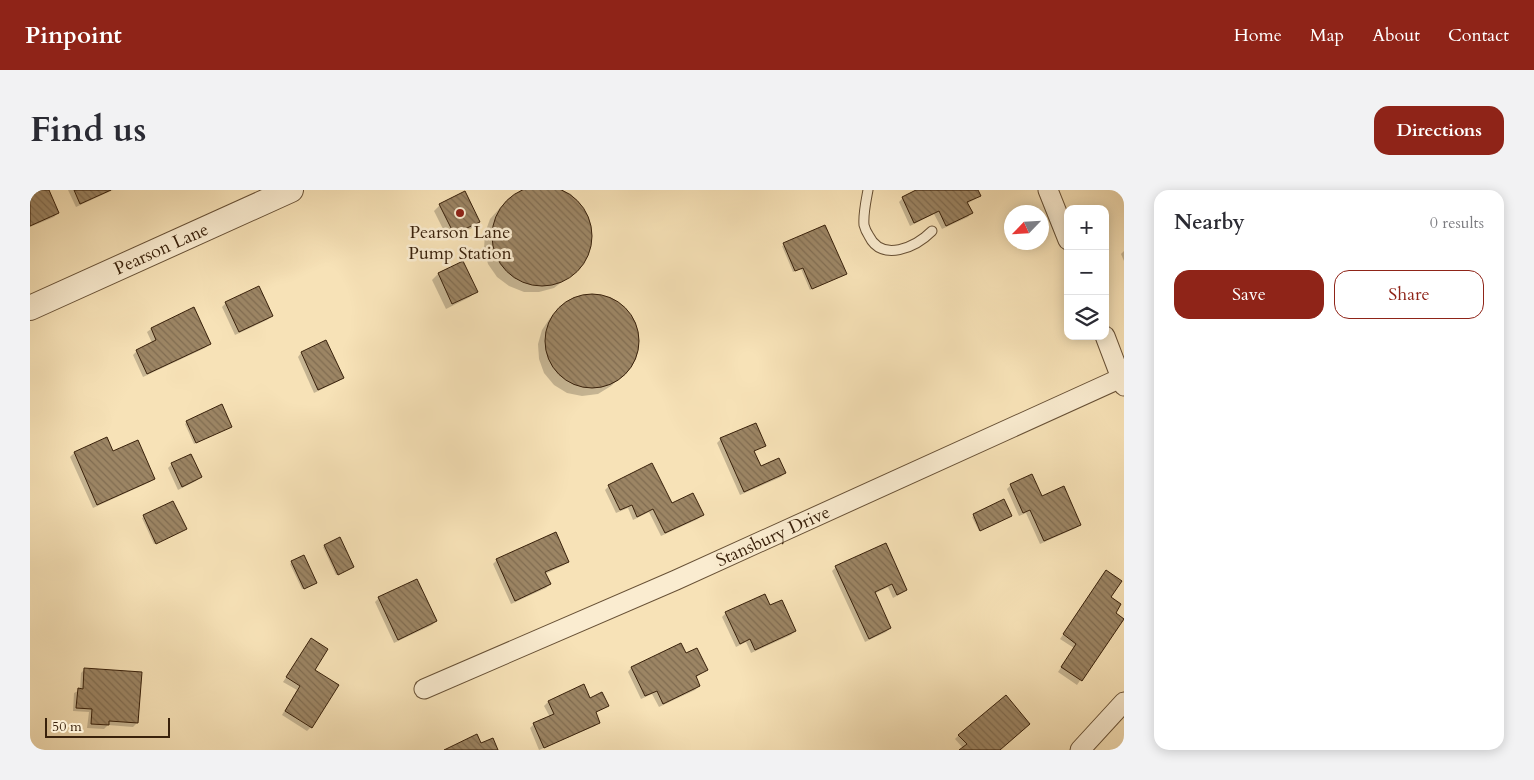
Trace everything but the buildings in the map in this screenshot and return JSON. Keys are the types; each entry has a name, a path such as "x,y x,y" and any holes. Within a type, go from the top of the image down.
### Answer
{"street":[{"name":"Pearson Lane","path":"30,308 291,190"},
{"path":"1048,190 1064,230"},
{"path":"1106,340 1122,382"},
{"name":"Stansbury Drive","path":"424,689 676,580 1122,382"},
{"path":"1080,750 1124,702"}],"lane":[{"path":"868,190 864,226 871,241 883,250 897,250 911,246 932,232"}],"place":[{"name":"Pearson Lane Pump Station","path":"460,213"}]}
